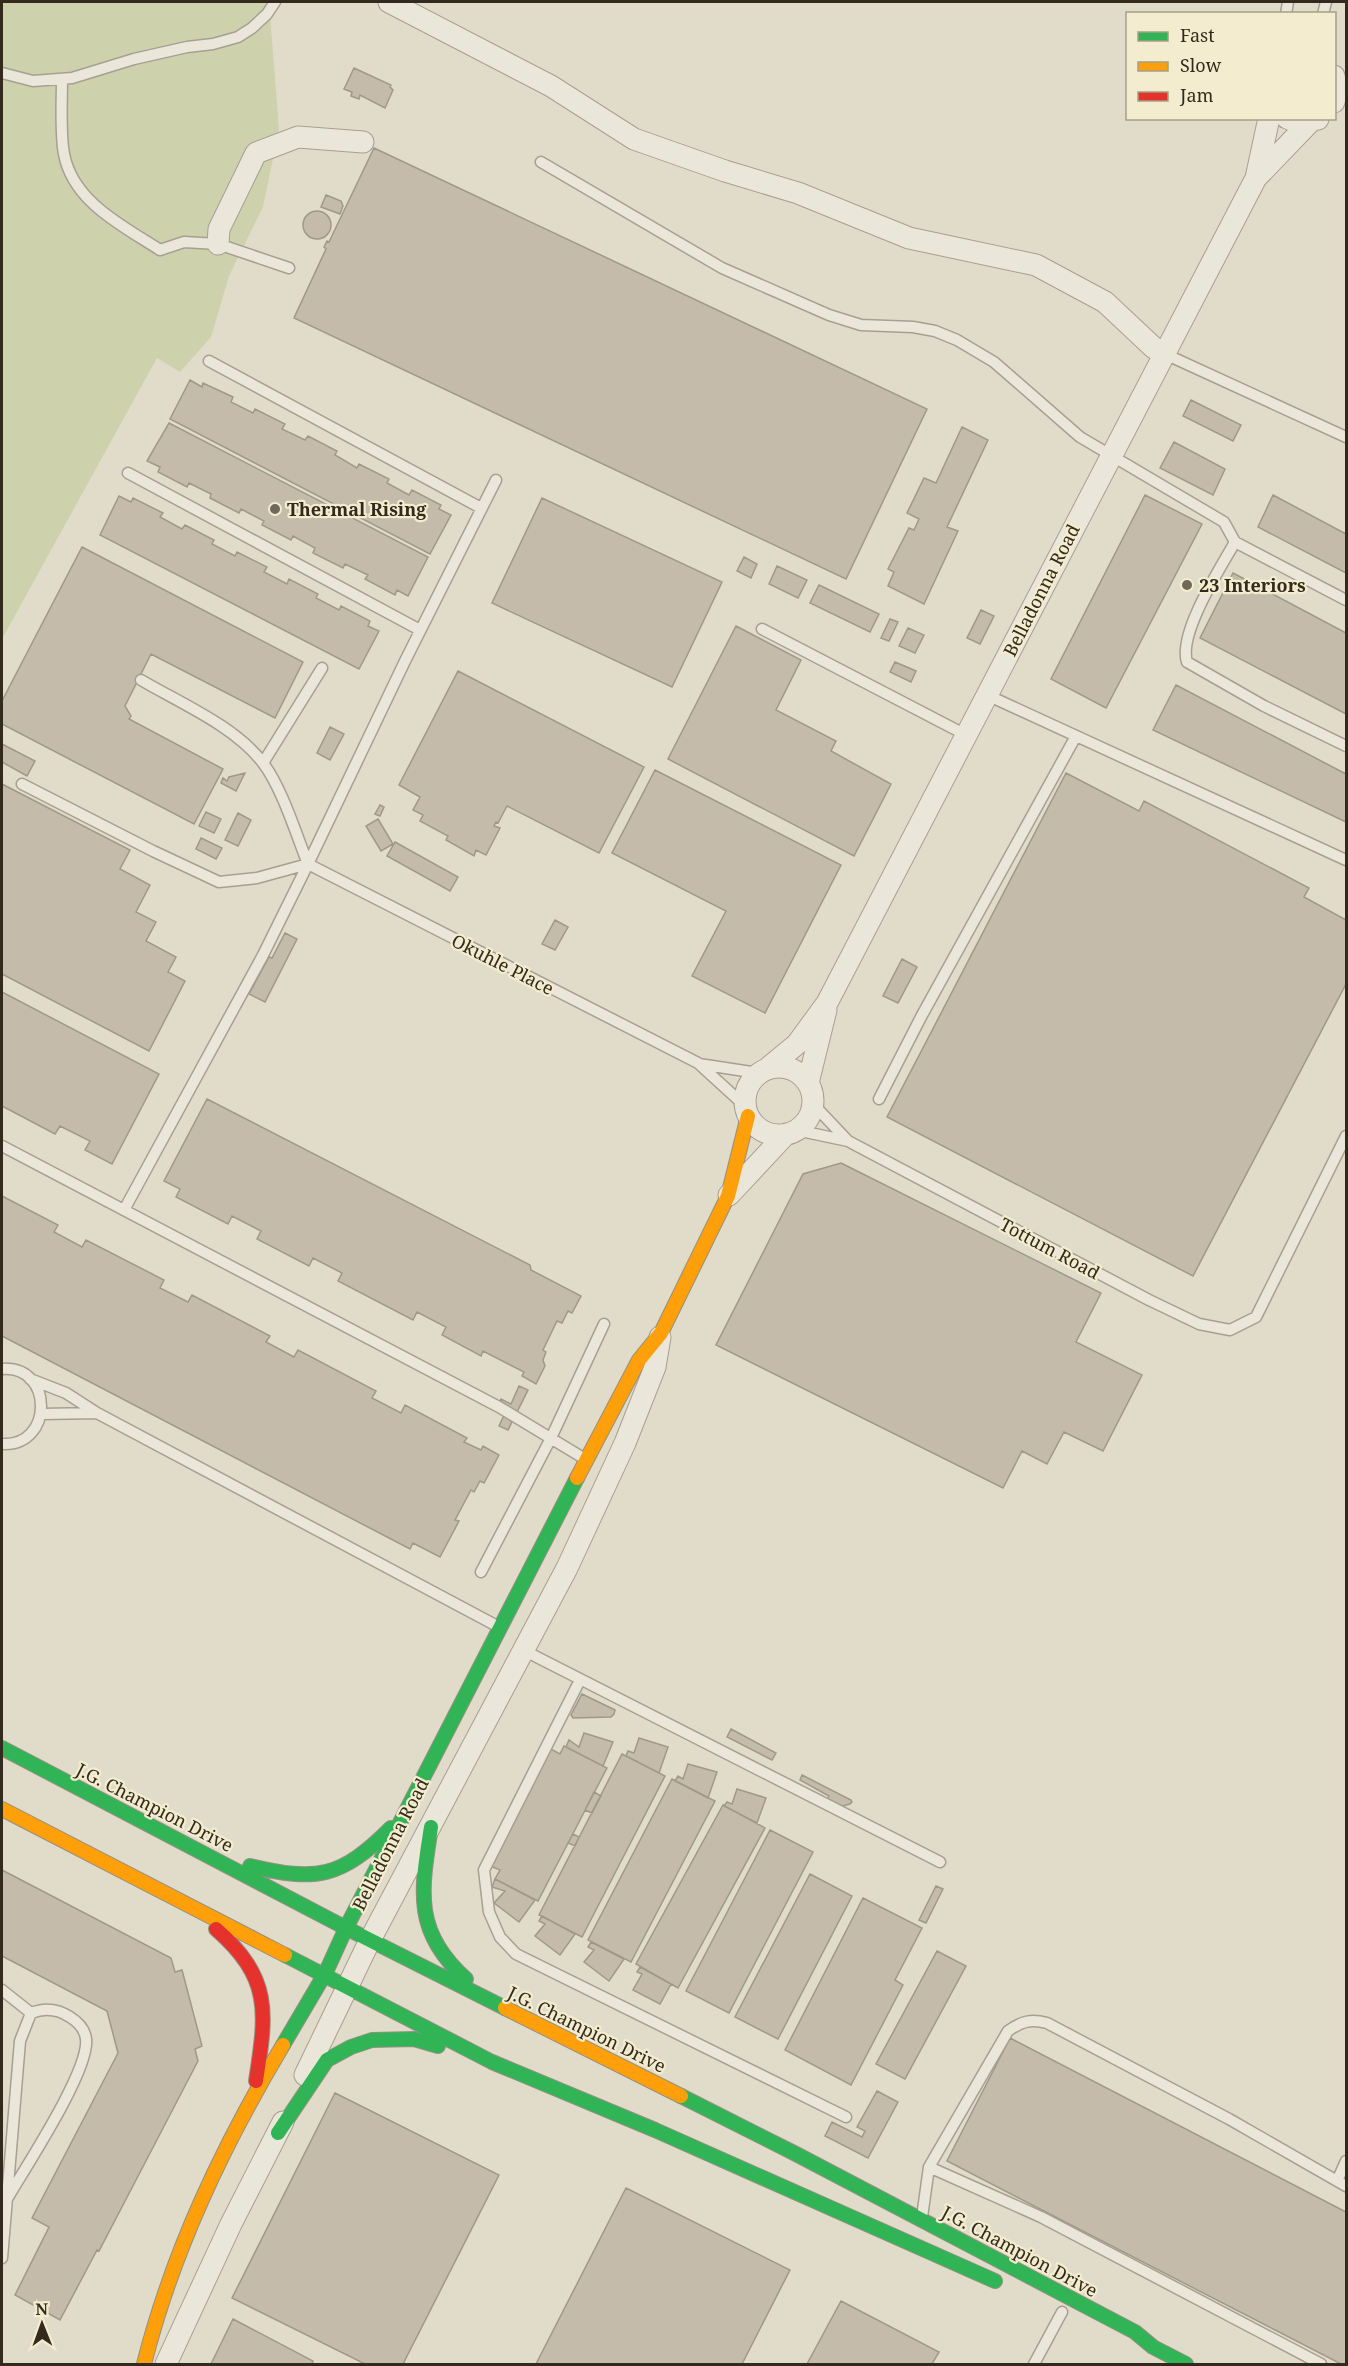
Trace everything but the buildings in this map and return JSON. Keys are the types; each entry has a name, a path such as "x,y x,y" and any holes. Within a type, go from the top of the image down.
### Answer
{"street":[{"path":"388,2 551,86 634,140 798,193 909,238 1036,265 1105,302 1154,348 1165,354"},
{"name":"Belladonna Road","path":"144,2364 170,2273 196,2209 254,2096 324,1976 346,1928 639,1360 661,1334 728,1196 742,1146 746,1110 745,1093 750,1082 797,1044 827,1003 1256,178 1269,120"},
{"name":"Belladonna Road","path":"1292,120 1299,123 1314,120"},
{"name":"Belladonna Road","path":"1256,178 1314,120"},
{"path":"218,244 219,229 256,153 298,137 363,142"},
{"name":"Belladonna Road","path":"728,1196 791,1132 805,1123 810,1114 813,1104 808,1083 827,1003"},
{"path":"763,1071 780,1066 801,1074 808,1083"},
{"path":"746,1110 754,1125 764,1132 775,1135 791,1132"},
{"name":"Belladonna Road","path":"166,2364 231,2224 278,2133 370,1940 567,1568 625,1443 655,1367 661,1334"},
{"name":"J.G. Champion Drive","path":"2,1748 519,2017 786,2149 1135,2332 1152,2347"},
{"name":"J.G. Champion Drive","path":"2,1809 492,2062 655,2130 1013,2289"},
{"path":"212,1857 276,1872 297,1875 319,1874 357,1857 387,1832 408,1809"},
{"path":"431,1827 423,1898 424,1916 439,1953 452,1968 519,2017"},
{"path":"185,1905 227,1937 244,1960 257,1986 264,2010 254,2096"},
{"path":"278,2133 327,2060 351,2047 372,2040 414,2039 492,2062"},
{"name":"J.G. Champion Drive","path":"1101,2329 1129,2342 1152,2347 1186,2364"}],"lane":[{"path":"2,73 33,81 72,78 187,46 213,44 238,37 252,28 267,14 274,2"},
{"path":"62,79 64,153 72,175 95,207 160,250 184,242 218,244 289,268"},
{"path":"541,162 722,268 829,315 861,325 913,327 935,331 957,340 994,362 1080,437 1224,522 1235,542 1347,600"},
{"path":"1165,354 1347,437"},
{"path":"209,361 482,508"},
{"path":"128,473 420,630"},
{"path":"124,1210 263,954 495,480"},
{"path":"1235,542 1191,626 1185,643 1187,662 1264,706 1347,746"},
{"path":"762,629 966,735"},
{"path":"263,763 322,668"},
{"path":"141,680 228,730 263,763 274,782 308,864"},
{"path":"987,695 1347,860"},
{"path":"879,1099 921,1017 1076,736"},
{"path":"22,784 219,882 257,878 308,864"},
{"name":"Okuhle Place","path":"308,864 698,1064 746,1110"},
{"name":"Okuhle Place","path":"698,1064 763,1071"},
{"name":"Tottum Road","path":"813,1104 848,1141 1149,1300 1199,1324 1230,1330 1256,1317 1347,1136"},
{"name":"Tottum Road","path":"791,1132 848,1141"},
{"path":"2,1146 499,1407 587,1460"},
{"path":"481,1572 551,1438 604,1324"},
{"path":"2,1369 20,1371 30,1379 38,1389 42,1402 42,1414 29,1435 19,1441 2,1444"},
{"path":"30,1379 66,1393 97,1413 501,1628"},
{"path":"42,1414 97,1413"},
{"path":"523,1650 940,1862"},
{"path":"580,1680 484,1870 489,1912 500,1936 516,1954 846,2117"},
{"path":"2,1990 32,2013"},
{"path":"2,2258 20,2041 32,2013 40,2009 55,2009 71,2018 83,2029 86,2046 81,2069 7,2199"},
{"path":"922,2220 929,2167 1008,2031 1017,2024 1032,2019 1047,2023 1229,2119 1342,2183 1347,2161"},
{"path":"929,2167 1041,2217 1321,2364"},
{"path":"1034,2364 1062,2312"}],"green space":[{"path":"2,2 269,2 279,129 263,207 229,276 211,337 180,372 157,358 2,639"}],"traffic: fast":[{"path":"283,2045 326,1972 346,1928 577,1478"},
{"path":"2,1748 346,1928 505,2008"},
{"path":"431,1827 424,1891 429,1927 449,1962 466,1979"},
{"path":"250,1866 293,1874 327,1872 357,1857 391,1828"},
{"path":"285,1955 492,2062 655,2130 995,2281"},
{"path":"278,2133 327,2060 351,2047 372,2040 414,2039 438,2046"},
{"path":"681,2096 1135,2332 1153,2347 1186,2364"}],"traffic: slow":[{"path":"577,1478 639,1360 661,1333 728,1196 748,1116"},
{"path":"2,1809 285,1955"},
{"path":"505,2008 681,2096"},
{"path":"144,2364 170,2280 202,2200 240,2121 283,2045"}],"traffic: jam":[{"path":"216,1929 248,1964 261,1999 262,2036 256,2081"}],"place":[{"name":"Thermal Rising","path":"275,509"},
{"name":"23 Interiors","path":"1187,585"}]}
